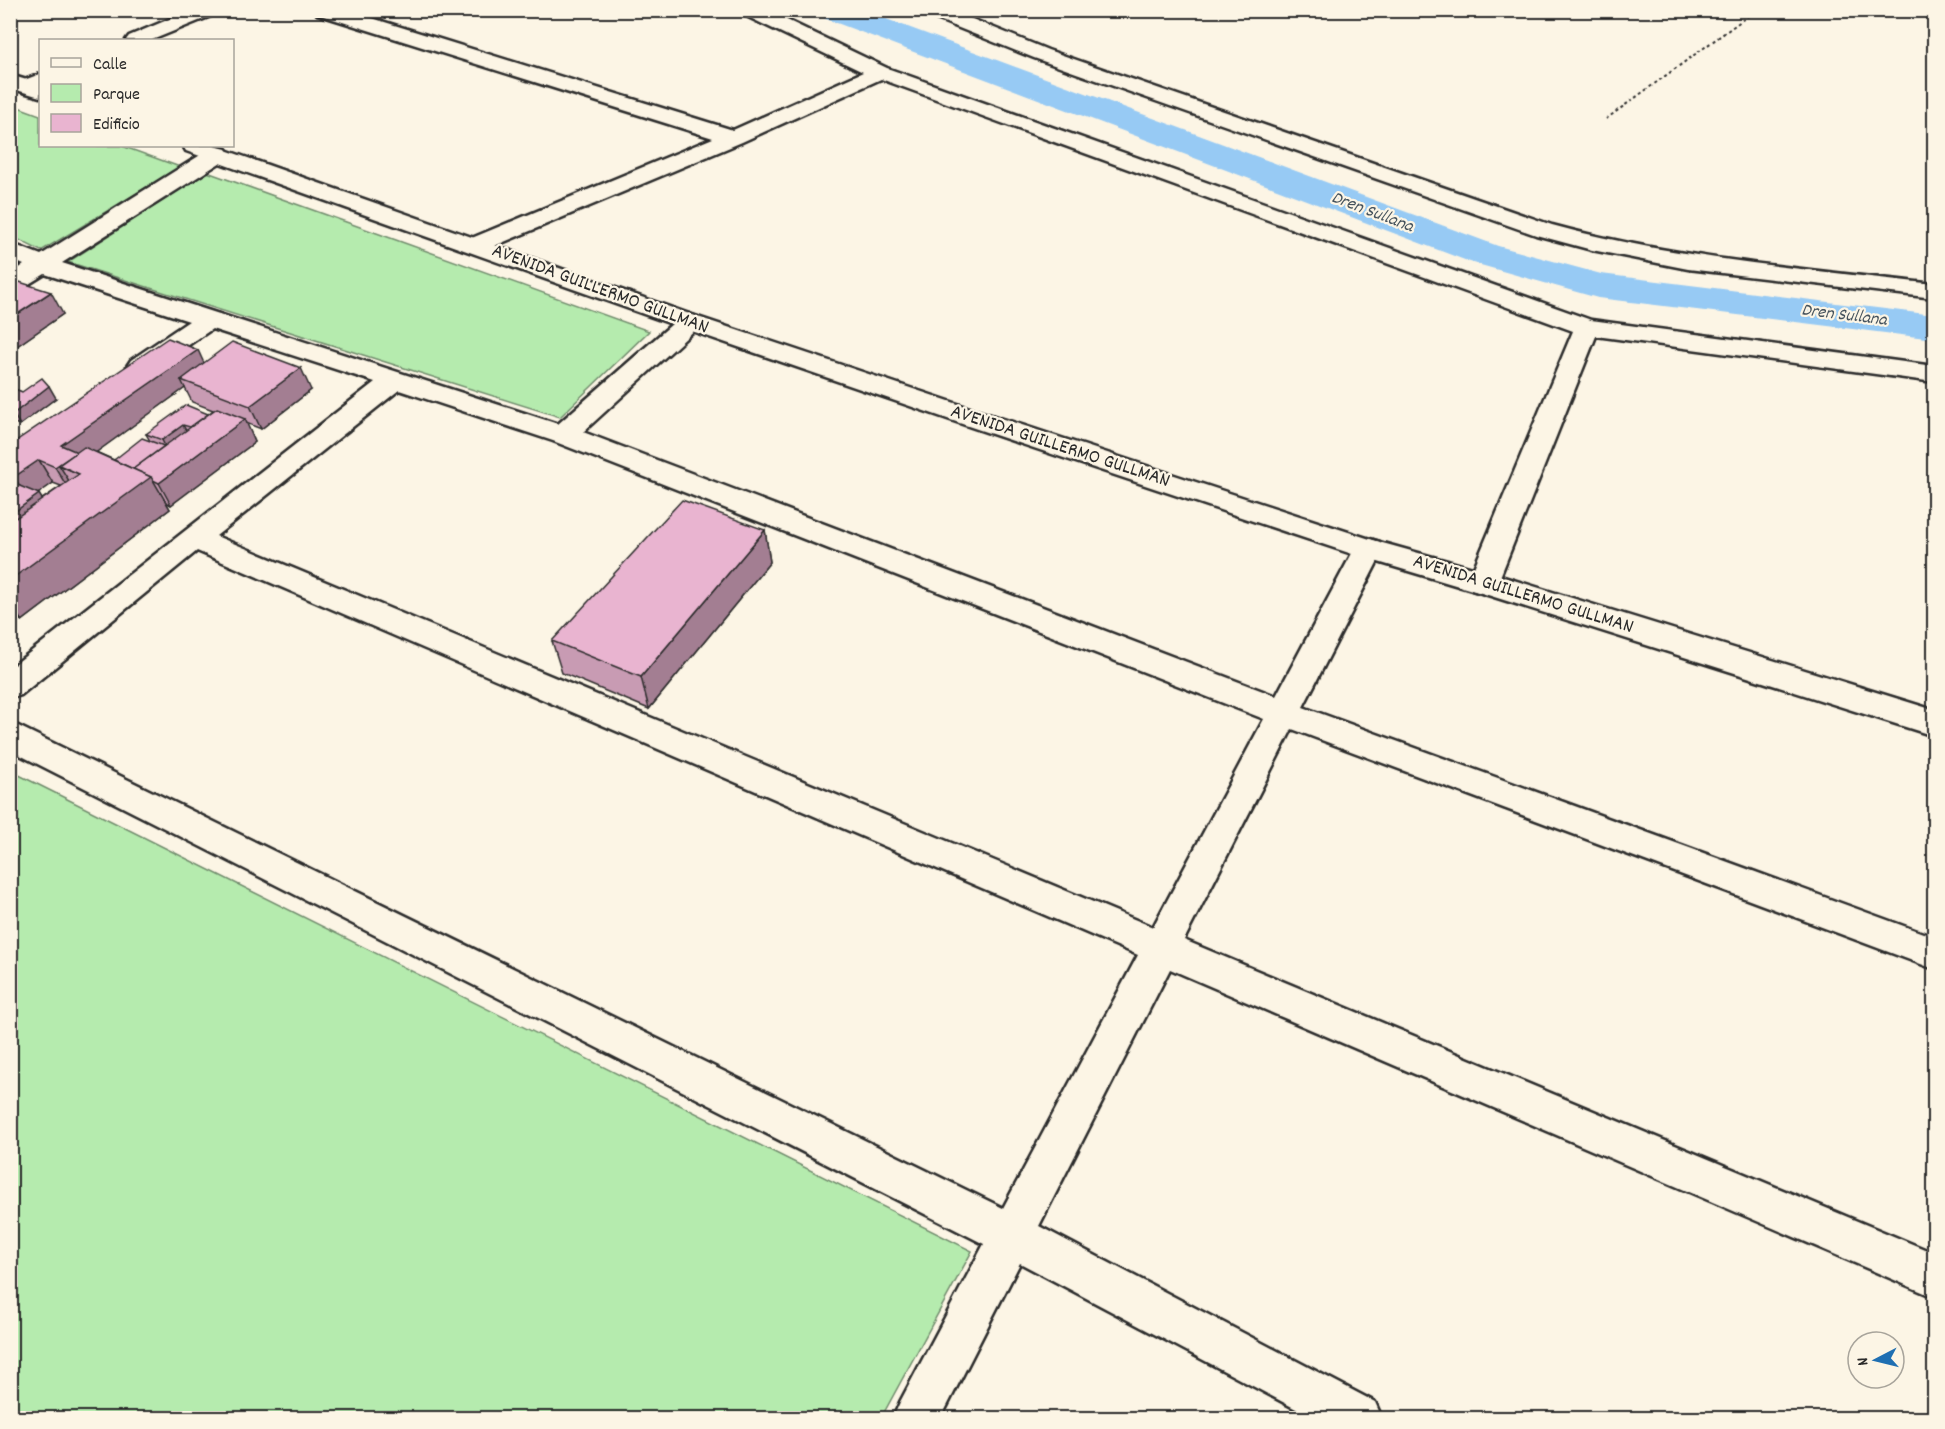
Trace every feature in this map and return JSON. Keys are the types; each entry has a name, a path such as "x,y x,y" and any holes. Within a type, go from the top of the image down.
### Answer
{"street":[{"path":"138,39 209,10"},
{"path":"324,10 734,137"},
{"path":"749,10 880,72 1587,327 1935,374"},
{"path":"931,10 1041,54 1544,230 1599,246 1660,257 1935,291"},
{"path":"476,245 734,137 880,72"},
{"path":"10,285 43,265 206,150"},
{"name":"AVENIDA GUILLERMO GULLMAN","path":"206,150 688,322 1369,549 1484,582 1935,723"},
{"path":"10,250 43,265 563,435 1284,713 1935,953"},
{"path":"124,378 209,319"},
{"path":"563,435 688,322"},
{"path":"1484,582 1587,327"},
{"path":"10,686 395,380"},
{"path":"194,538 1935,1275"},
{"path":"916,1419 1369,549"},
{"path":"10,735 1011,1234 1359,1419"}],"path":[{"path":"1606,119 1756,10"}],"green space":[{"path":"10,104 39,115 39,147 125,147 180,167 41,251 11,236"},
{"path":"207,172 649,331 560,417 68,262"},
{"path":"11,771 972,1251 881,1418 11,1418"}],"building":[{"path":"10,279 51,292 10,319"},
{"path":"168,338 198,350 61,445 77,452 55,467 39,460 14,477 10,476 10,445"},
{"path":"232,342 301,368 250,406 181,380"},
{"path":"42,378 49,386 13,414 10,413 10,387 22,392"},
{"path":"186,405 208,414 190,427 183,425 162,440 146,434"},
{"path":"217,408 245,419 159,483 133,469"},
{"path":"142,438 164,446 133,469 114,460"},
{"path":"84,447 151,477 10,580 10,522 79,474 59,465"},
{"path":"10,482 39,494 10,515"},
{"path":"682,500 765,530 641,677 552,641"}],"waterway":[{"name":"Dren Sullana","path":"832,10 1484,254 1598,286 1934,327"}]}
